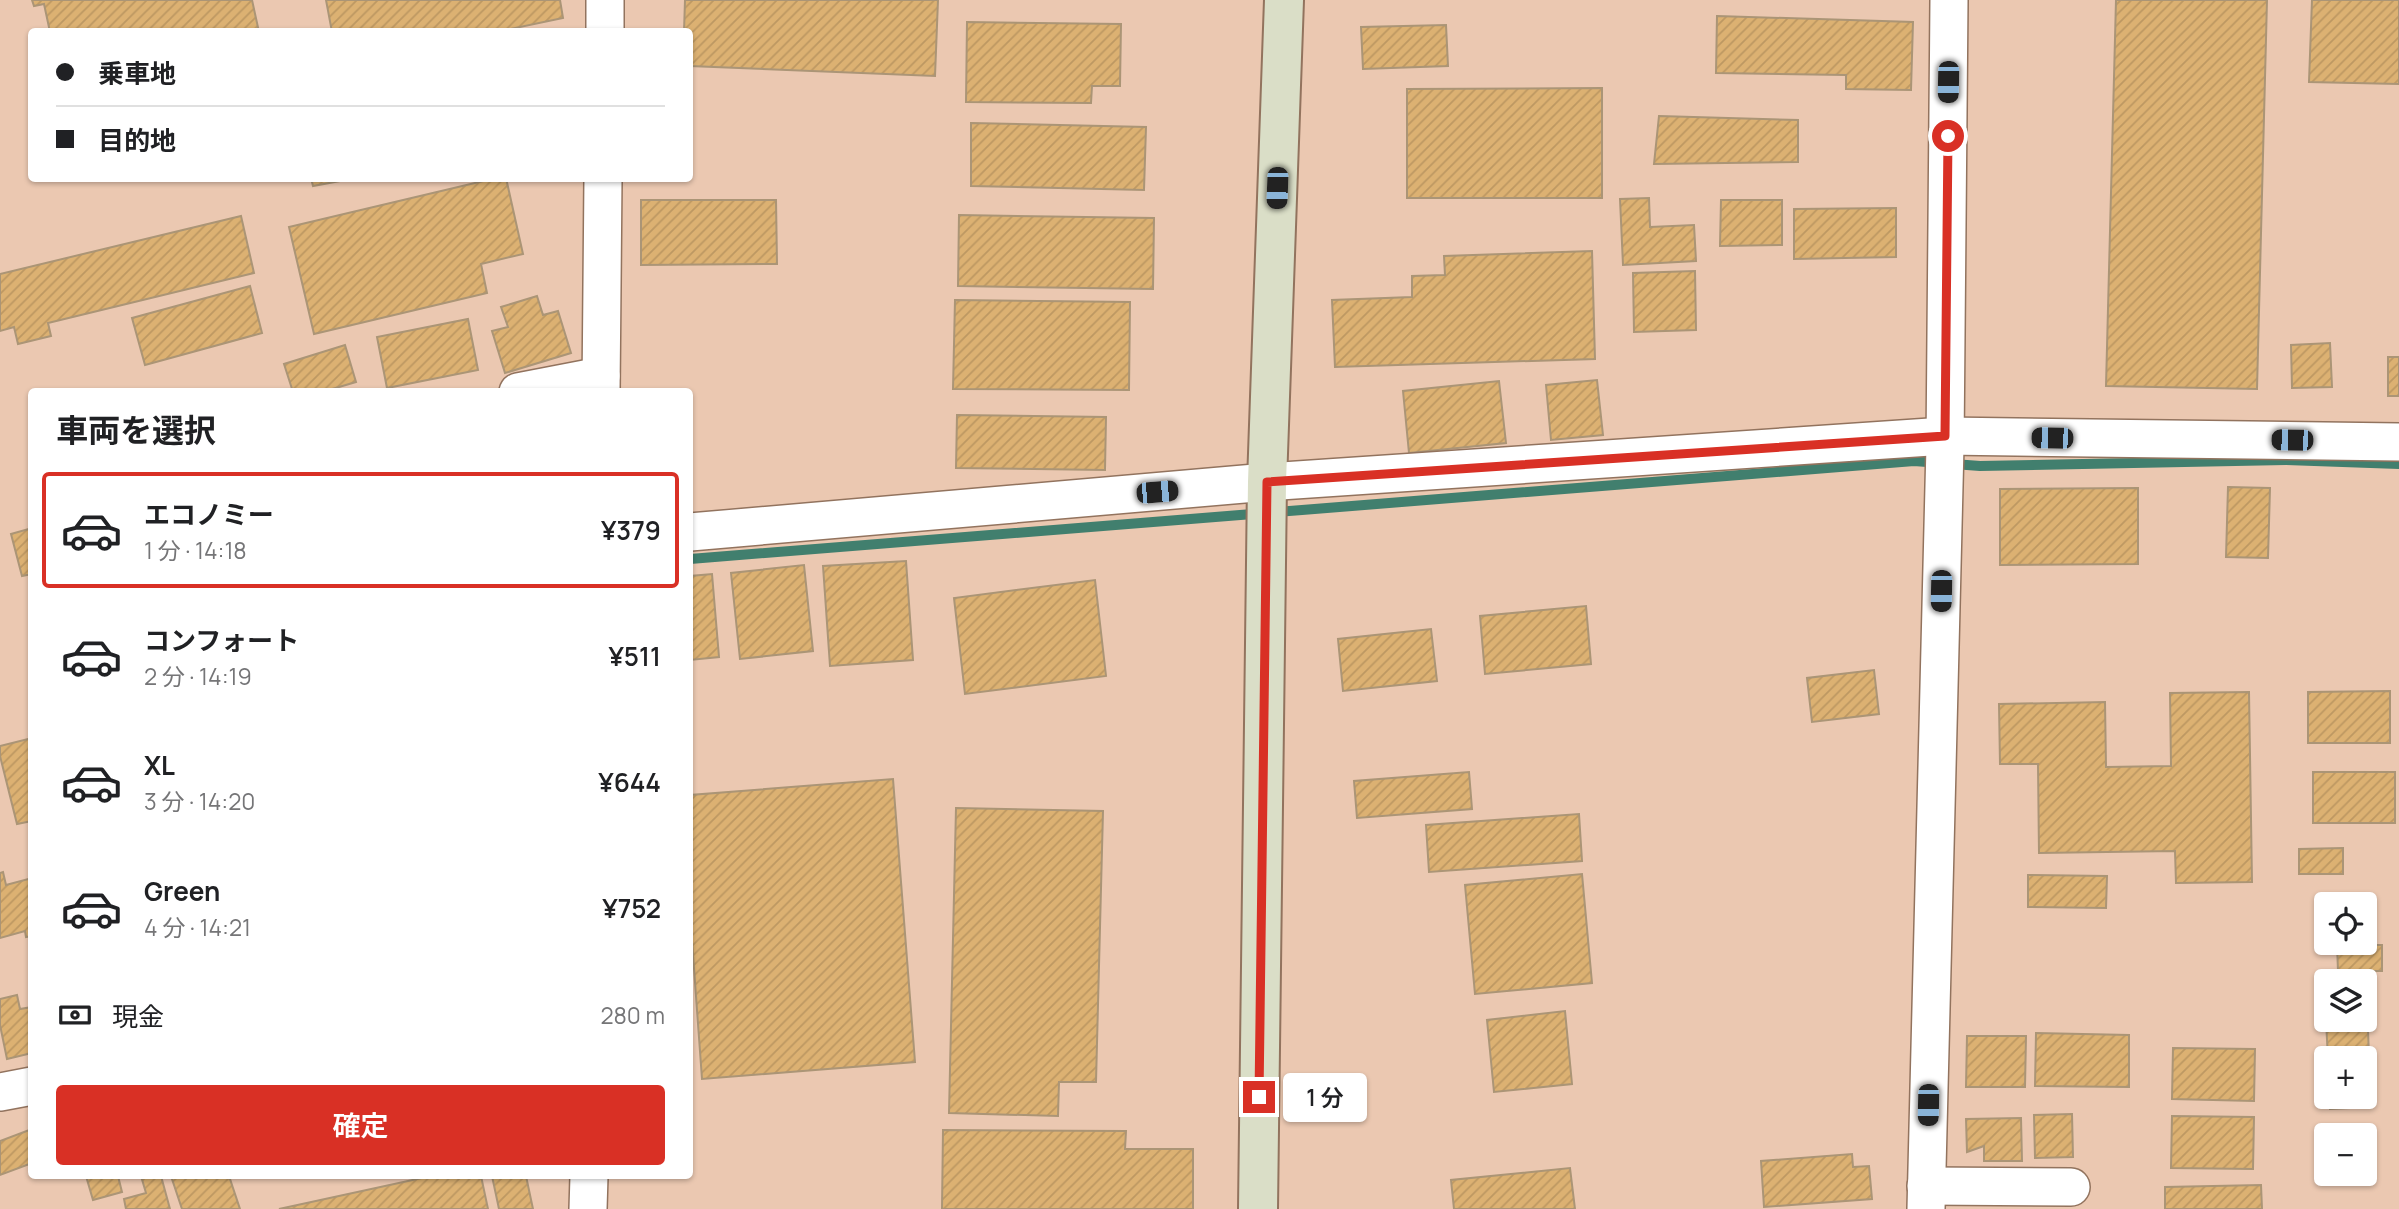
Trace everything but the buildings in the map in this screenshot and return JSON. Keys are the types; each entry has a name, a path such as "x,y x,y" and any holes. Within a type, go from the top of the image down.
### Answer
{"street":[{"path":"605,0 605,28"},
{"path":"1258,1209 1267,482 1284,0"},
{"path":"1949,0 1945,441 1926,1198 2071,1187"},
{"path":"560,388 601,384 603,182"},
{"path":"693,531 1267,482 1945,441 2399,442"},
{"path":"0,1092 28,1087"},
{"path":"588,1209 589,1179"}],"waterway":[{"path":"693,559 1914,461 1980,466 2286,460 2399,464"}],"route":[{"path":"1259,1097 1267,482 1945,436 1948,136"}]}
